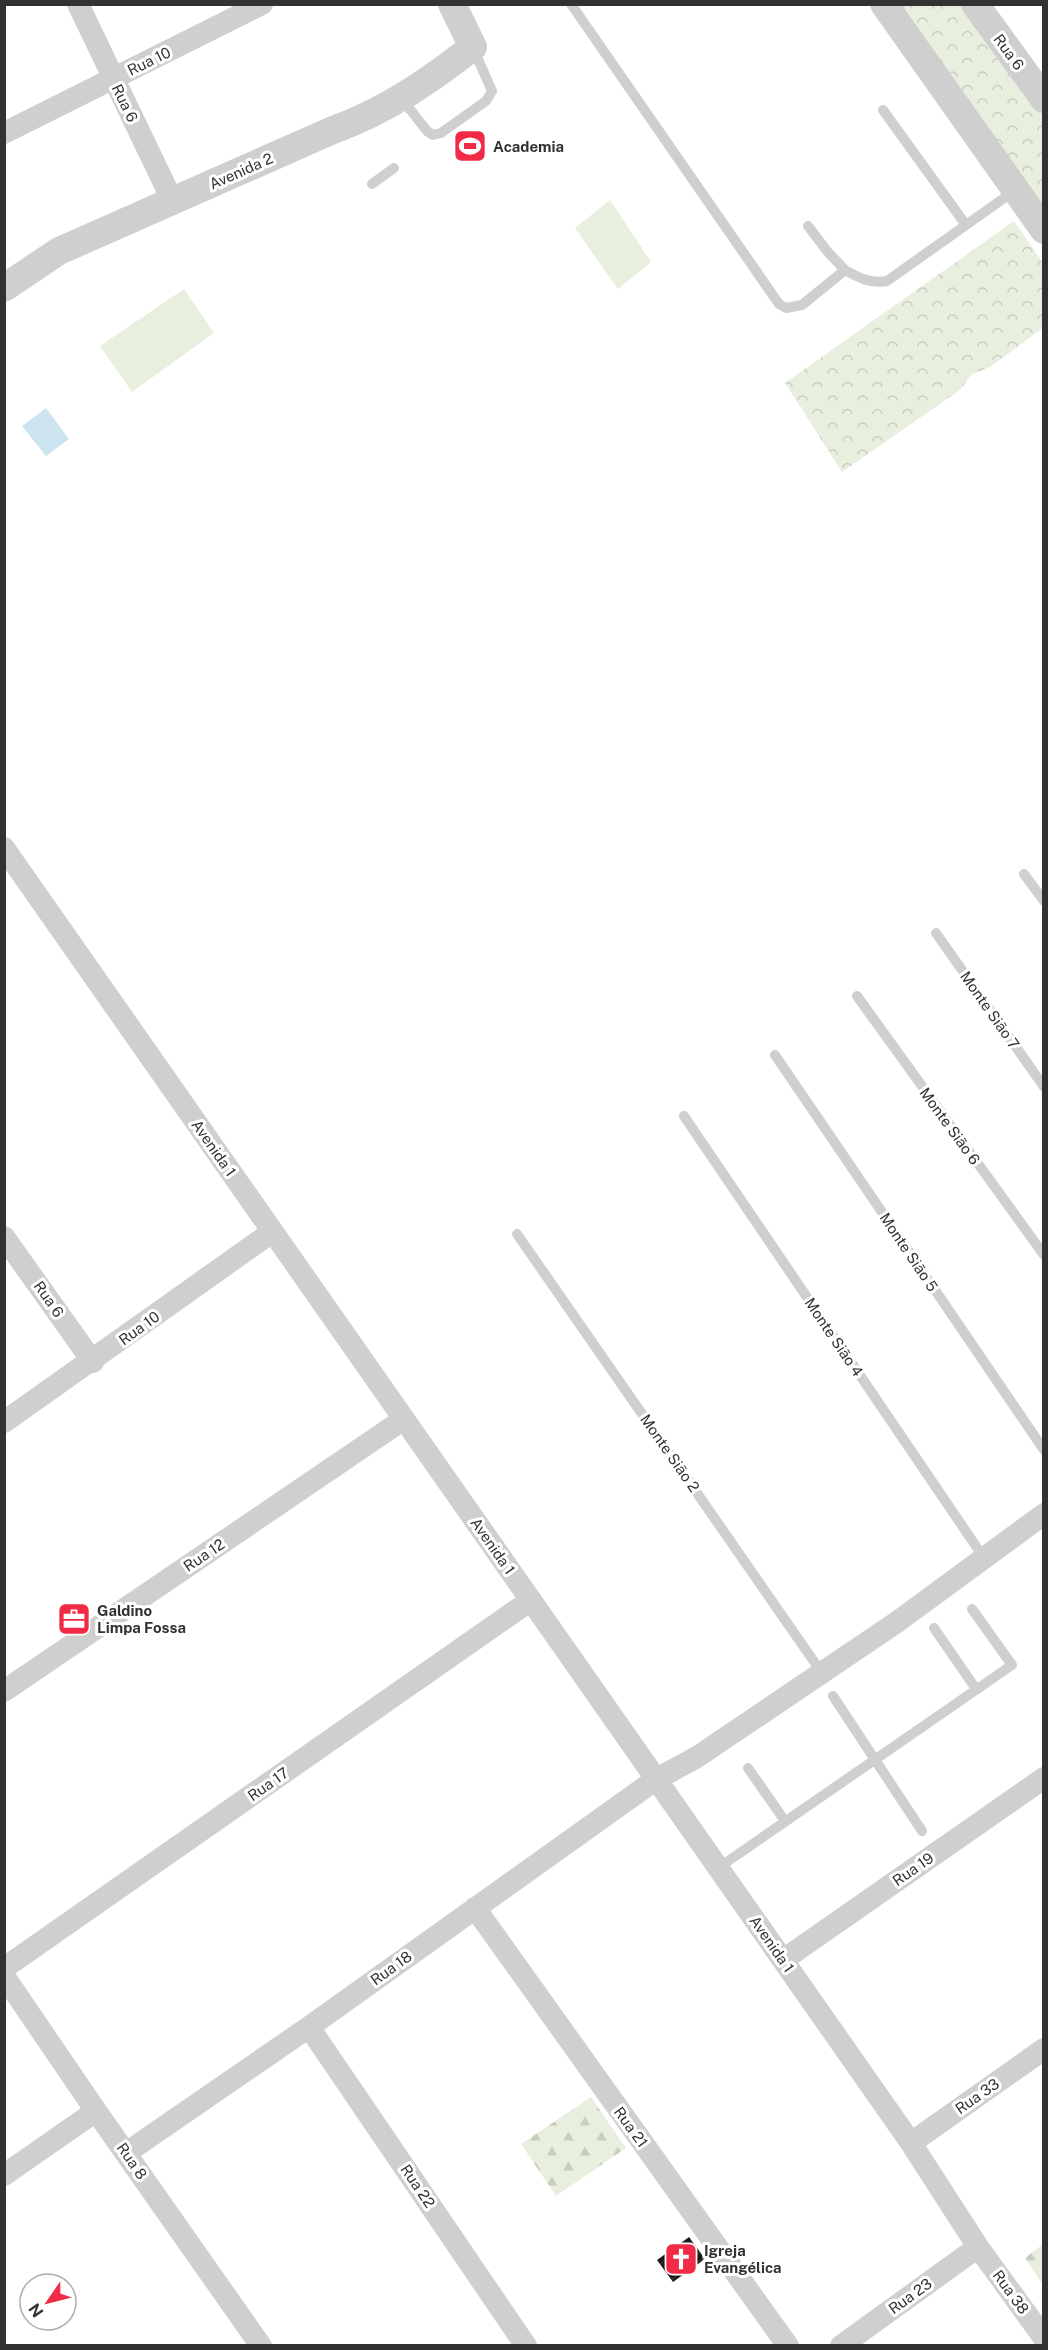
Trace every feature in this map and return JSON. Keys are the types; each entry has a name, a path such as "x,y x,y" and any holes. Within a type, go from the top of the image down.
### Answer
{"street":[{"name":"Rua 6","path":"78,4 172,202"},
{"name":"Rua 10","path":"4,133 262,4"},
{"path":"452,4 472,47"},
{"path":"884,4 1044,230"},
{"name":"Rua 6","path":"975,4 1044,99"},
{"name":"Avenida 2","path":"4,288 59,251 333,130 362,120 402,99 472,47"},
{"name":"Avenida 1","path":"4,848 911,2143 978,2247"},
{"name":"Rua 10","path":"4,1422 93,1362 272,1232"},
{"name":"Rua 6","path":"4,1237 93,1362"},
{"name":"Rua 12","path":"4,1691 404,1419"},
{"name":"Rua 18","path":"126,2153 309,2027 655,1780 705,1752 897,1622 1044,1514"},
{"name":"Rua 17","path":"4,1968 531,1600"},
{"name":"Rua 19","path":"783,1960 1044,1778"},
{"name":"Rua 21","path":"475,1908 788,2346"},
{"name":"Rua 8","path":"4,1976 261,2346"},
{"name":"Rua 22","path":"309,2027 526,2346"},
{"name":"Rua 33","path":"911,2143 1044,2049"},
{"path":"4,2175 96,2111"},
{"name":"Rua 38","path":"978,2247 1044,2338"},
{"name":"Rua 23","path":"841,2346 978,2247"}],"lane":[{"path":"571,4 778,304 786,308 802,305 845,270"},
{"path":"402,99 427,131 433,135 441,133 486,101 492,91 472,47"},
{"path":"883,110 966,225"},
{"path":"372,184 394,168"},
{"path":"808,226 845,270 877,283 887,281 1015,190"},
{"path":"1024,874 1044,901"},
{"name":"Monte Sião 7","path":"936,933 1044,1087"},
{"name":"Monte Sião 6","path":"857,996 1044,1255"},
{"name":"Monte Sião 5","path":"775,1054 1044,1450"},
{"name":"Monte Sião 4","path":"684,1116 984,1558"},
{"name":"Monte Sião 2","path":"517,1234 822,1673"},
{"path":"717,1868 1012,1665 972,1609"},
{"path":"934,1628 976,1689"},
{"path":"833,1696 873,1760 922,1831"},
{"path":"748,1768 785,1821"}],"green space":[{"path":"891,5 983,5 1043,90 1043,220"},
{"path":"610,200 651,262 618,289 575,228"},
{"path":"1014,221 1043,263 1043,328 990,367 972,374 960,390 842,472 785,383"},
{"path":"184,289 214,333 132,392 100,346"},
{"path":"591,2097 626,2148 556,2196 521,2144"},
{"path":"1043,2244 1043,2285 1025,2258"}],"water":[{"path":"46,408 69,439 46,456 22,426"}],"building":[{"name":"Igreja Evangélica","path":"689,2237 705,2259 673,2282 657,2260"}],"place":[{"name":"Academia","path":"470,146"},
{"name":"Galdino Limpa Fossa","path":"74,1619"},
{"name":"Igreja Evangélica","path":"681,2259"}]}
